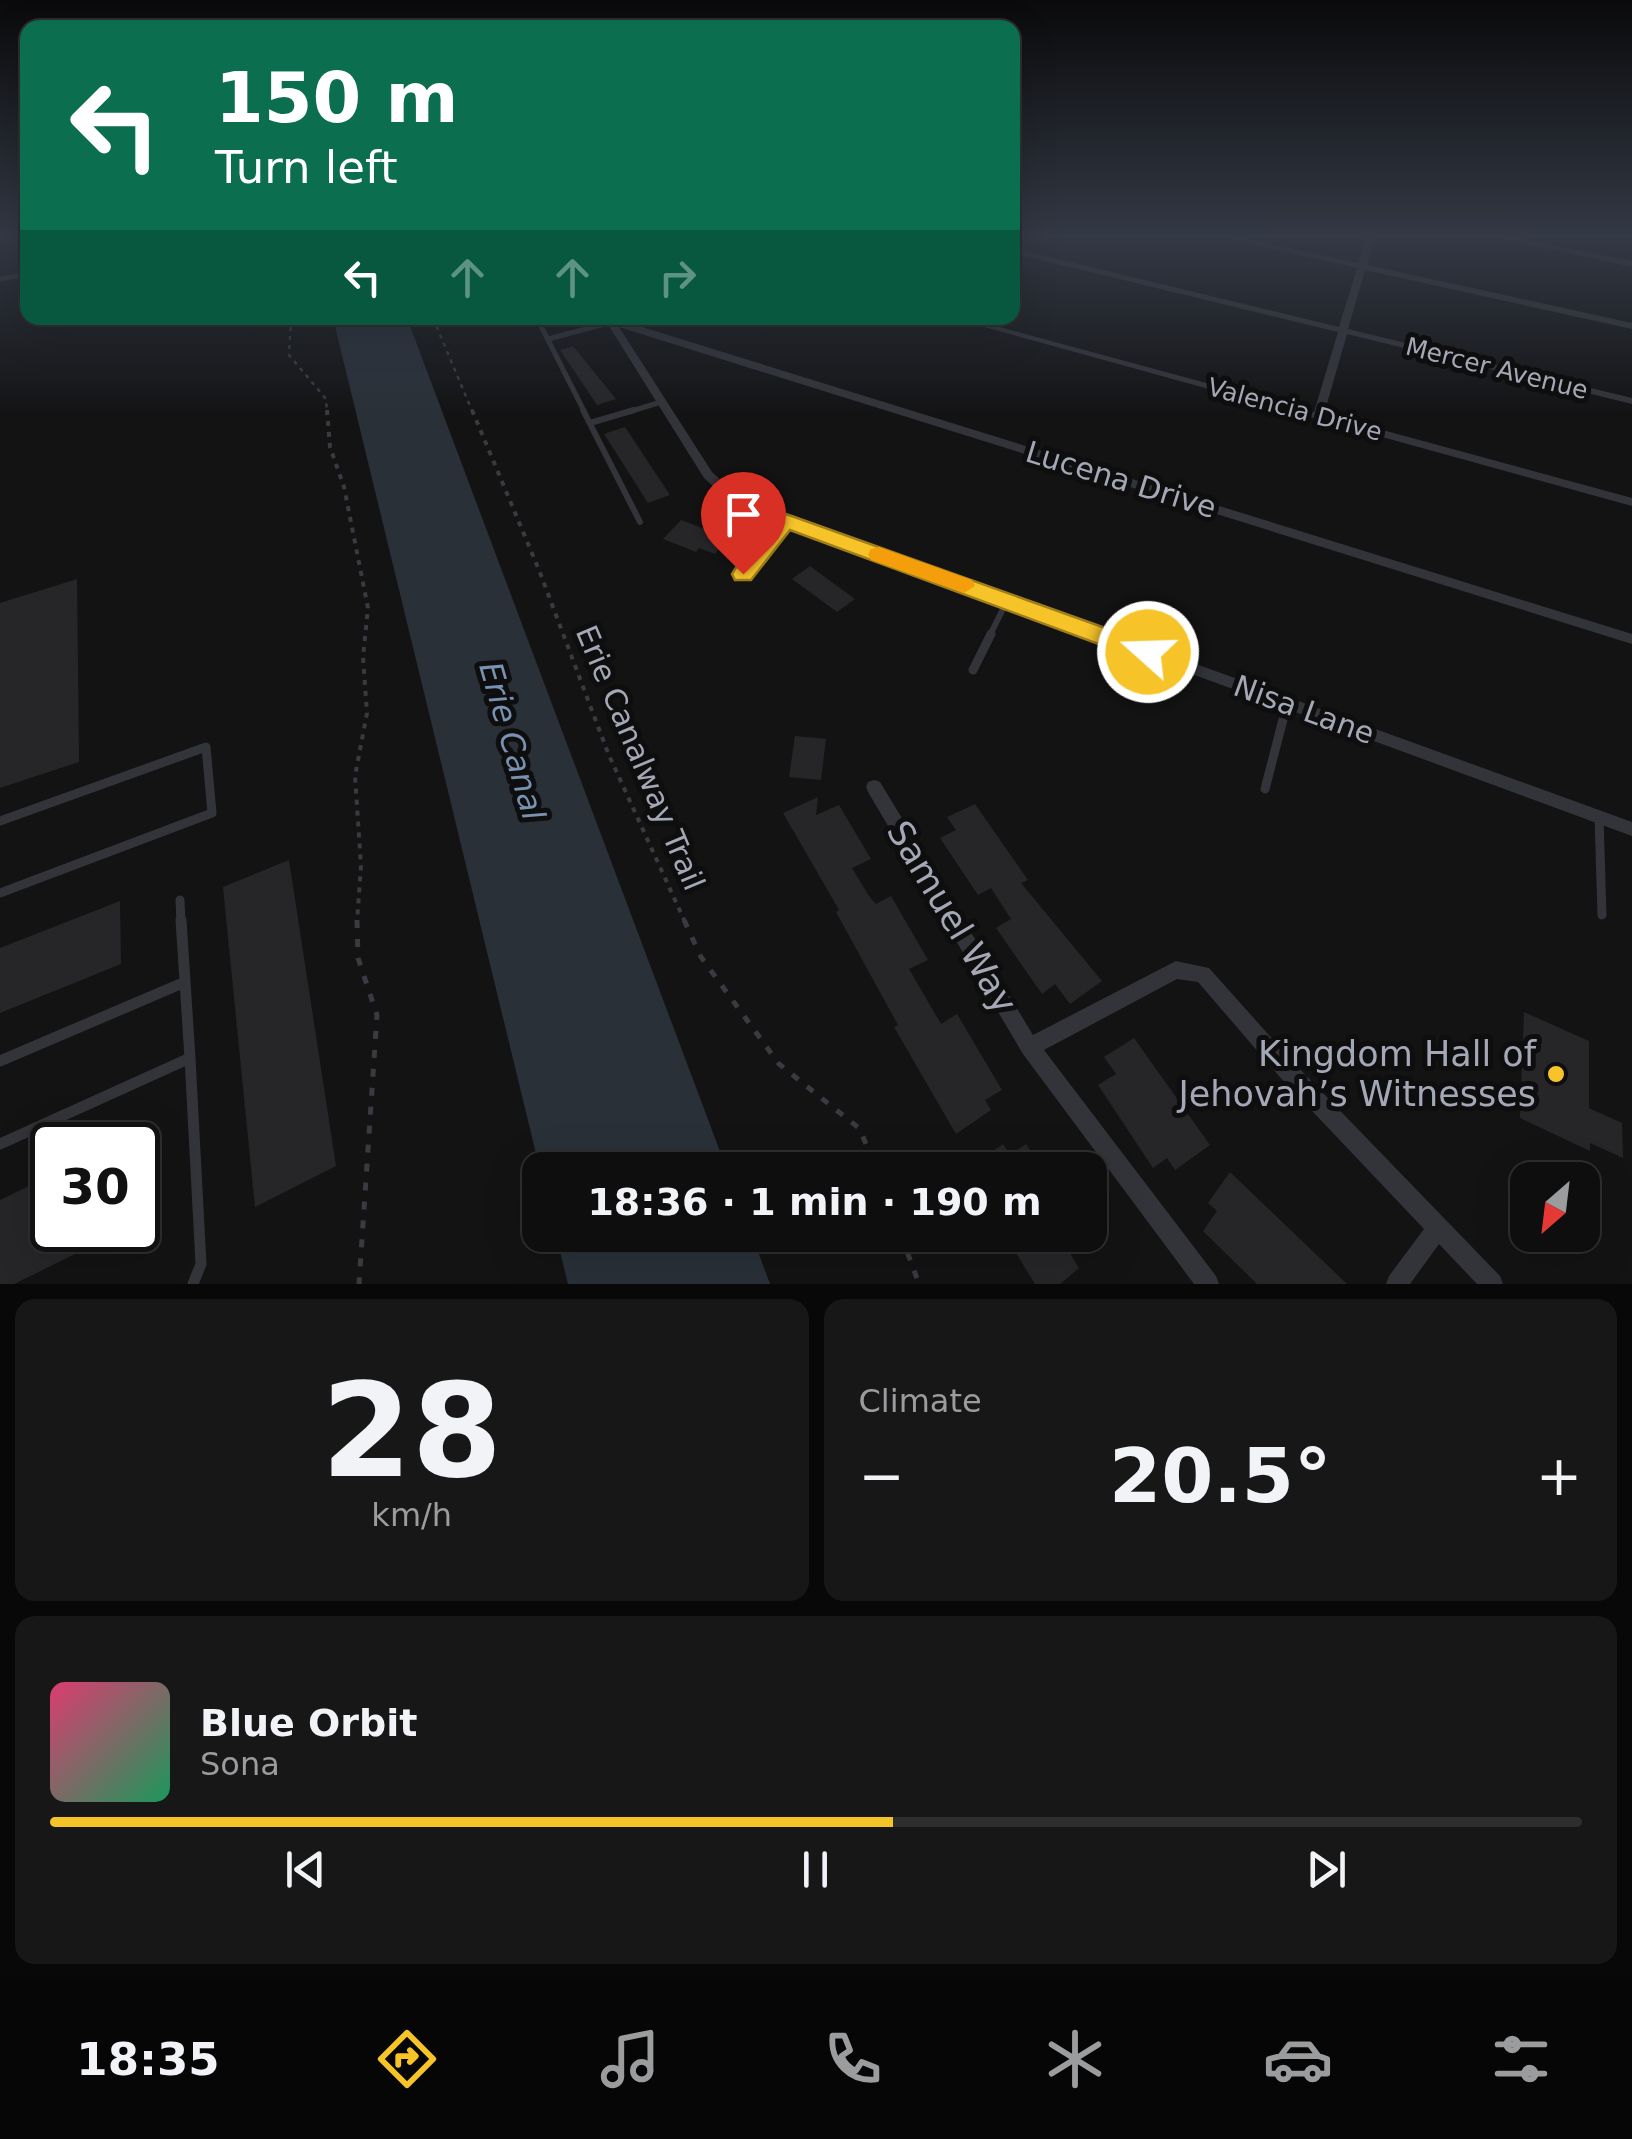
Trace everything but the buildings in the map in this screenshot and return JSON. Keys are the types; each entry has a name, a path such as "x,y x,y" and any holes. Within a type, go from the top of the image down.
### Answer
{"street":[{"name":"Mercer Avenue","path":"1198,295 1632,401"},
{"path":"1318,415 1355,295"},
{"path":"1490,295 1632,326"},
{"name":"Nisa Lane","path":"613,325 708,475 738,502 1632,829"},
{"name":"Lucena Drive","path":"626,325 1632,639"},
{"name":"Valencia Drive","path":"983,325 1632,502"},
{"name":"Samuel Way","path":"874,787 1030,1047 1208,1284"},
{"name":"Samuel Way","path":"1030,1047 1176,970 1203,974 1286,1070 1492,1284"},
{"path":"1397,1284 1438,1228"}],"lane":[{"path":"541,325 640,522"},
{"path":"548,339 594,325"},
{"path":"590,423 661,402"},
{"path":"743,574 786,521"},
{"path":"973,670 1007,601"},
{"path":"1265,789 1288,704"},
{"path":"0,821 206,748 212,813 0,893"},
{"path":"1599,817 1602,916"},
{"path":"180,900 201,1264 193,1284"},
{"path":"0,1062 186,982"},
{"path":"0,1144 190,1058"}],"path":[{"path":"291,325 289,355 326,400 330,447 344,487 368,608 363,657 367,713 355,776 361,866 356,937 358,958 377,1015 372,1147 359,1284"},
{"name":"Erie Canalway Trail","path":"436,325 538,570 608,753 701,956 779,1064 860,1129 869,1152"},
{"path":"907,1252 919,1284"}],"water":[{"name":"Erie Canal","path":"335,325 410,325 720,1152 536,1152"},
{"path":"560,1252 758,1252 770,1284 568,1284"}],"slow traffic":[{"path":"879,554 964,586"}],"place":[{"name":"Kingdom Hall of Jehovah’s Witnesses","path":"1556,1074"}],"route":[{"path":"743,574 786,521 1148,652"}]}
